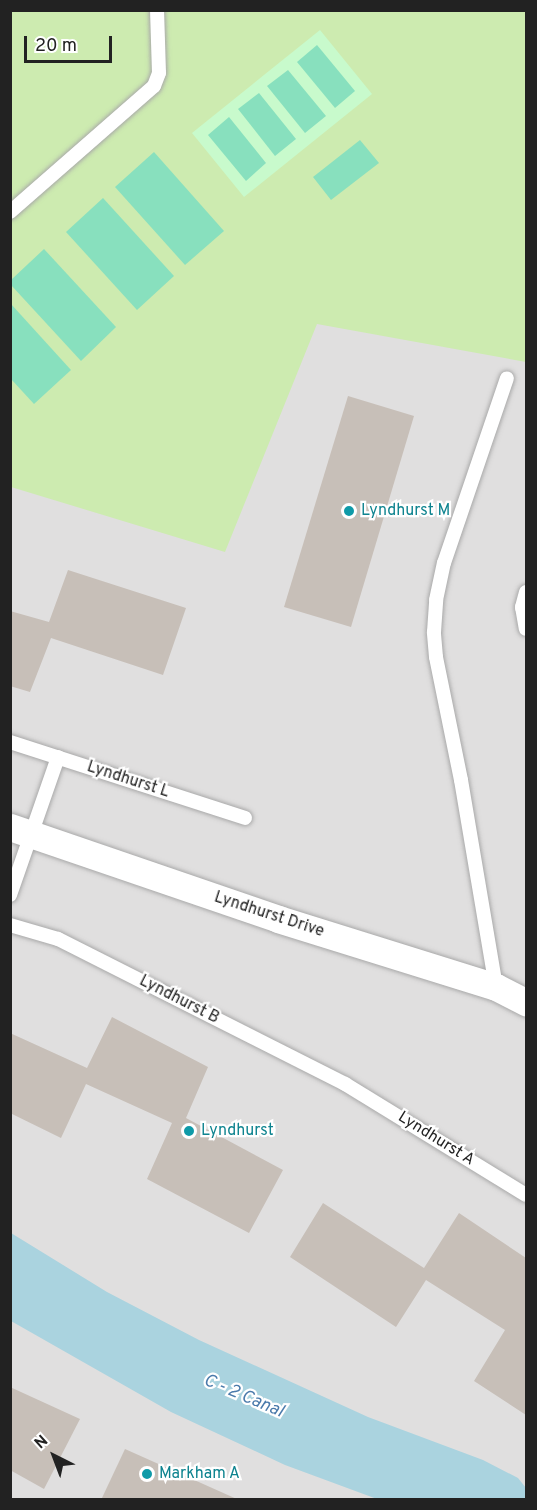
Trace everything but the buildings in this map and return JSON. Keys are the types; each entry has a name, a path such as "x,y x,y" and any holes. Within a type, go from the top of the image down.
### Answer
{"street":[{"name":"Lyndhurst Drive","path":"21,830 278,919 496,987 526,1002"}],"lane":[{"path":"10,212 154,86 159,73 157,10"},
{"path":"496,987 461,780 436,657 434,632 436,600 444,563 507,378"},
{"path":"526,592 522,607 526,629"},
{"name":"Lyndhurst L","path":"10,742 245,818"},
{"path":"10,895 21,830 58,757"},
{"name":"Lyndhurst B","path":"10,925 58,939 345,1084"},
{"name":"Lyndhurst A","path":"345,1084 526,1195"}],"shaded area":[{"path":"11,11 526,11 526,1499 11,1499"}],"green space":[{"path":"10,11 526,11 526,362 317,324 225,552 11,487"},
{"path":"320,30 372,94 244,197 192,133"},
{"path":"317,45 355,91 335,108 297,62"},
{"path":"288,70 326,116 305,133 267,86"},
{"path":"259,93 296,139 275,156 238,109"},
{"path":"229,117 266,163 246,181 208,135"},
{"path":"360,140 379,163 331,200 313,177"},
{"path":"154,152 224,231 185,265 115,187"},
{"path":"103,198 174,276 137,310 66,232"},
{"path":"44,249 116,327 81,361 11,285 11,280"},
{"path":"11,304 71,370 34,404 11,379"}],"water":[{"name":"C - 2 Canal","path":"11,1233 107,1292 199,1340 368,1417 483,1460 518,1478 526,1488 526,1499 377,1499 285,1465 171,1412 11,1321"}],"place":[{"name":"Lyndhurst M","path":"349,511"},
{"name":"Lyndhurst","path":"189,1131"},
{"name":"Markham A","path":"147,1474"}]}
